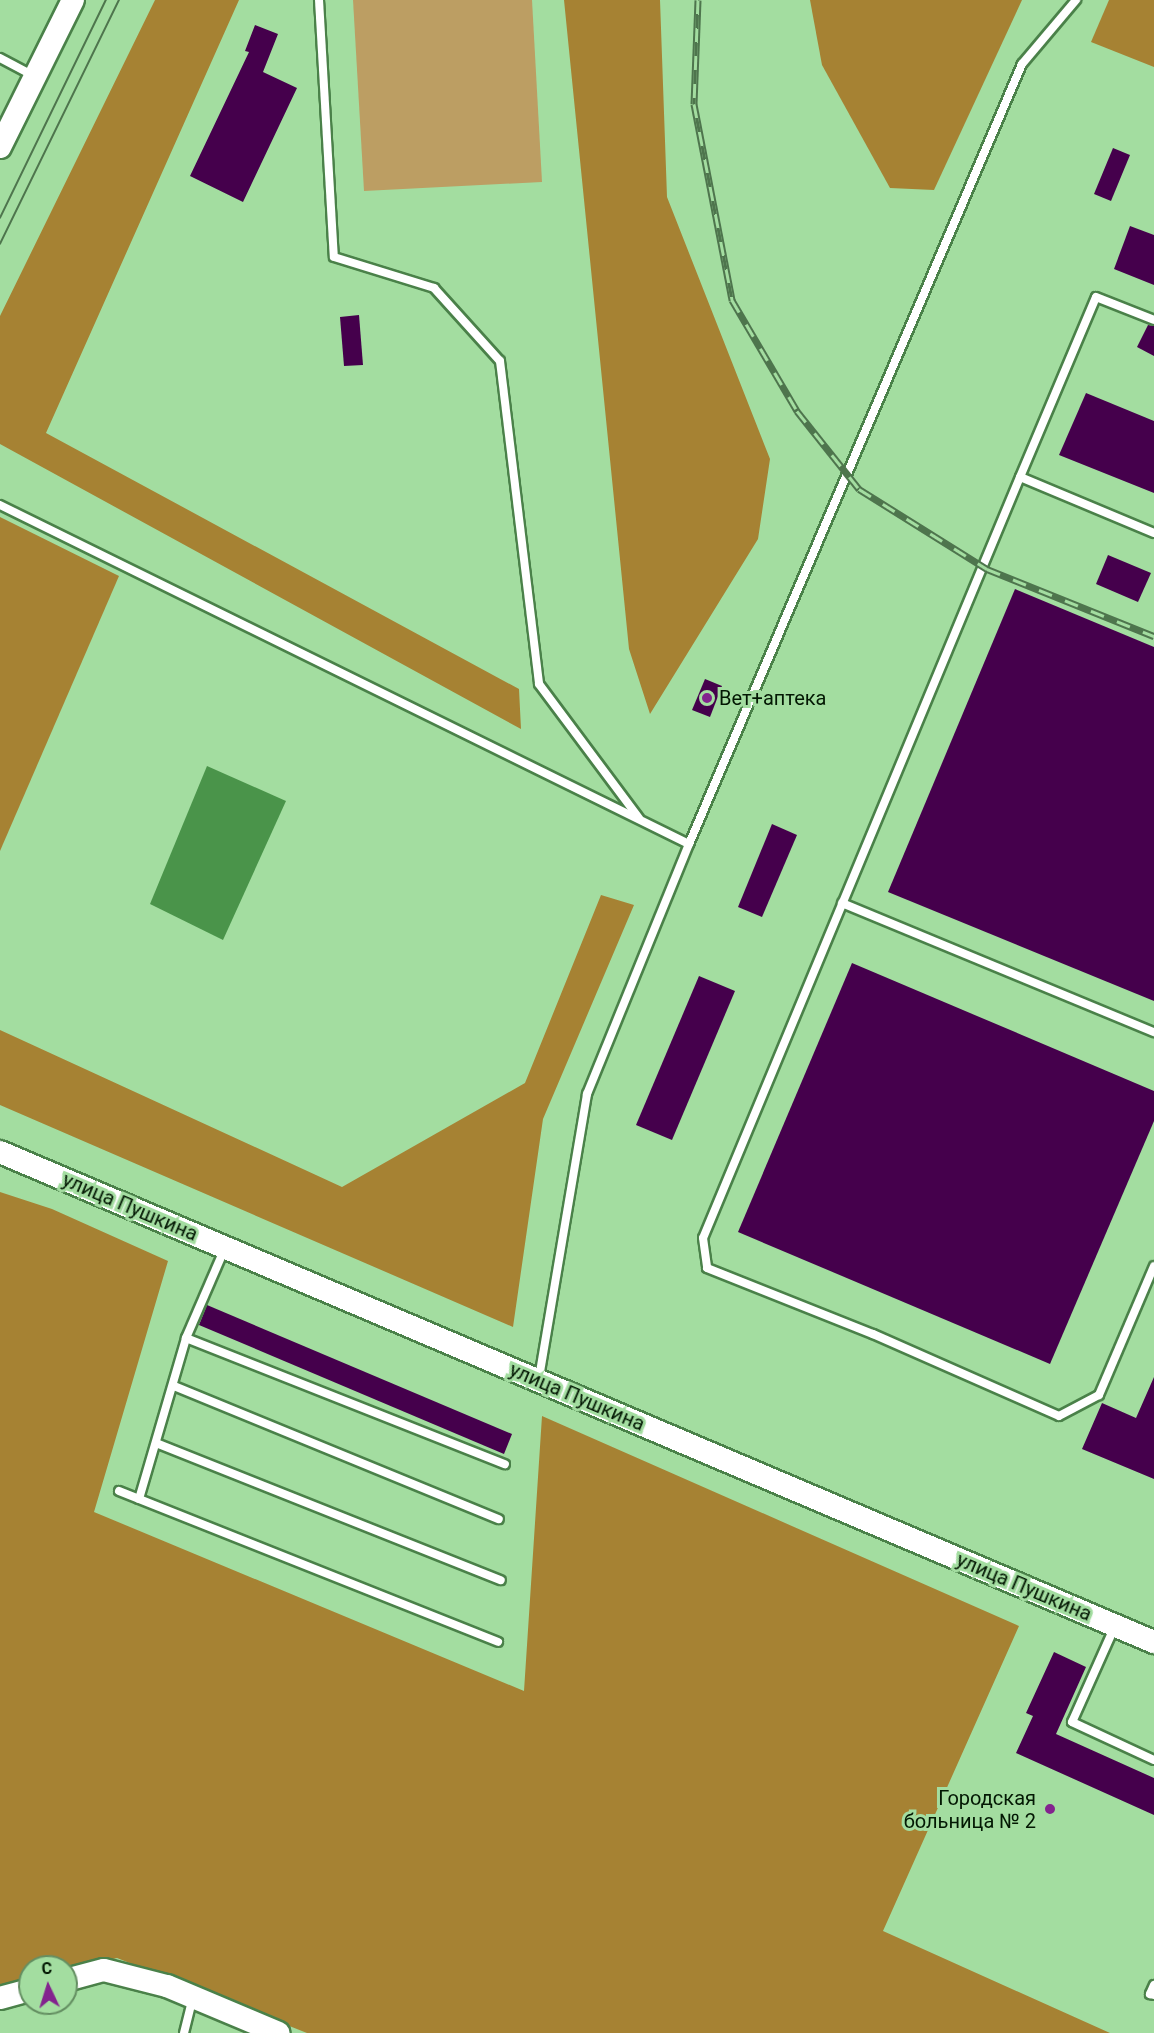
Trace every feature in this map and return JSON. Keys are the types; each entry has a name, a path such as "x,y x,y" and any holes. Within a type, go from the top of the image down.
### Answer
{"main road":[{"path":"0,147 73,0"},
{"name":"улица Пушкина","path":"0,1152 1154,1642"},
{"path":"78,1977 104,1970 193,1997 279,2033"},
{"path":"0,1998 18,1993"}],"lane":[{"path":"319,0 334,257 434,288 500,361 538,684 639,818"},
{"path":"539,1381 587,1094 689,844 1022,64 1076,0"},
{"path":"0,58 34,76"},
{"path":"1154,320 1096,297 703,1238 707,1268 873,1334 1059,1416 1100,1395 1154,1266"},
{"path":"1020,477 1154,532"},
{"path":"0,505 689,844"},
{"path":"842,903 1154,1032"},
{"path":"139,1499 174,1386 186,1338 225,1248"},
{"path":"186,1338 505,1464"},
{"path":"174,1386 499,1519"},
{"path":"156,1443 501,1580"},
{"path":"119,1491 498,1642"},
{"path":"1115,1626 1072,1722 1154,1760"},
{"path":"1154,1985 1150,1994 1154,1995"},
{"path":"184,2033 193,1997"}],"shaded area":[{"path":"155,0 239,0 46,433 519,689 521,729 0,444 0,316"},
{"path":"353,0 532,0 542,182 364,191"},
{"path":"564,0 660,0 667,197 770,459 758,539 650,714 629,649"},
{"path":"810,0 1022,0 934,190 890,188 822,65"},
{"path":"1109,0 1154,0 1154,67 1091,42"},
{"path":"0,517 119,576 0,851"},
{"path":"207,766 286,801 223,940 150,904"},
{"path":"601,895 634,905 543,1119 513,1327 0,1105 0,1030 342,1187 525,1083"},
{"path":"0,1192 52,1209 168,1261 94,1512 524,1691 542,1416 1019,1626 883,1931 1110,2033 307,2033 117,1958 78,1968 78,1955 18,1955 18,1983 0,1988"}],"building":[{"path":"255,25 278,34 263,72 297,88 243,202 190,176 249,52 245,51"},
{"path":"1113,148 1130,155 1111,201 1094,194"},
{"path":"1130,226 1154,235 1154,285 1114,269"},
{"path":"359,315 363,365 344,366 340,317"},
{"path":"1148,325 1154,326 1154,356 1137,347"},
{"path":"1086,393 1154,421 1154,493 1059,455"},
{"path":"1108,555 1151,573 1138,602 1096,584"},
{"path":"1015,589 1154,647 1154,1001 888,892"},
{"name":"Вет+аптека","path":"705,679 722,686 710,717 692,710"},
{"path":"772,824 797,835 762,917 738,907"},
{"path":"852,963 1154,1091 1154,1121 1050,1364 738,1232"},
{"path":"699,976 735,991 672,1140 636,1125"},
{"path":"207,1305 512,1434 504,1454 199,1325"},
{"path":"1154,1377 1154,1479 1082,1449 1102,1403 1136,1418"},
{"path":"1054,1652 1086,1667 1056,1734 1154,1778 1154,1815 1016,1753 1033,1716 1026,1713"}],"tram line":[{"path":"0,218 106,0"},
{"path":"0,244 119,0"}],"railway":[{"path":"698,0 694,104 732,300 797,411 859,489 987,569 1154,636"}],"place":[{"name":"Вет+аптека","path":"707,698"},
{"name":"Городская больница № 2","path":"1050,1809"}]}
